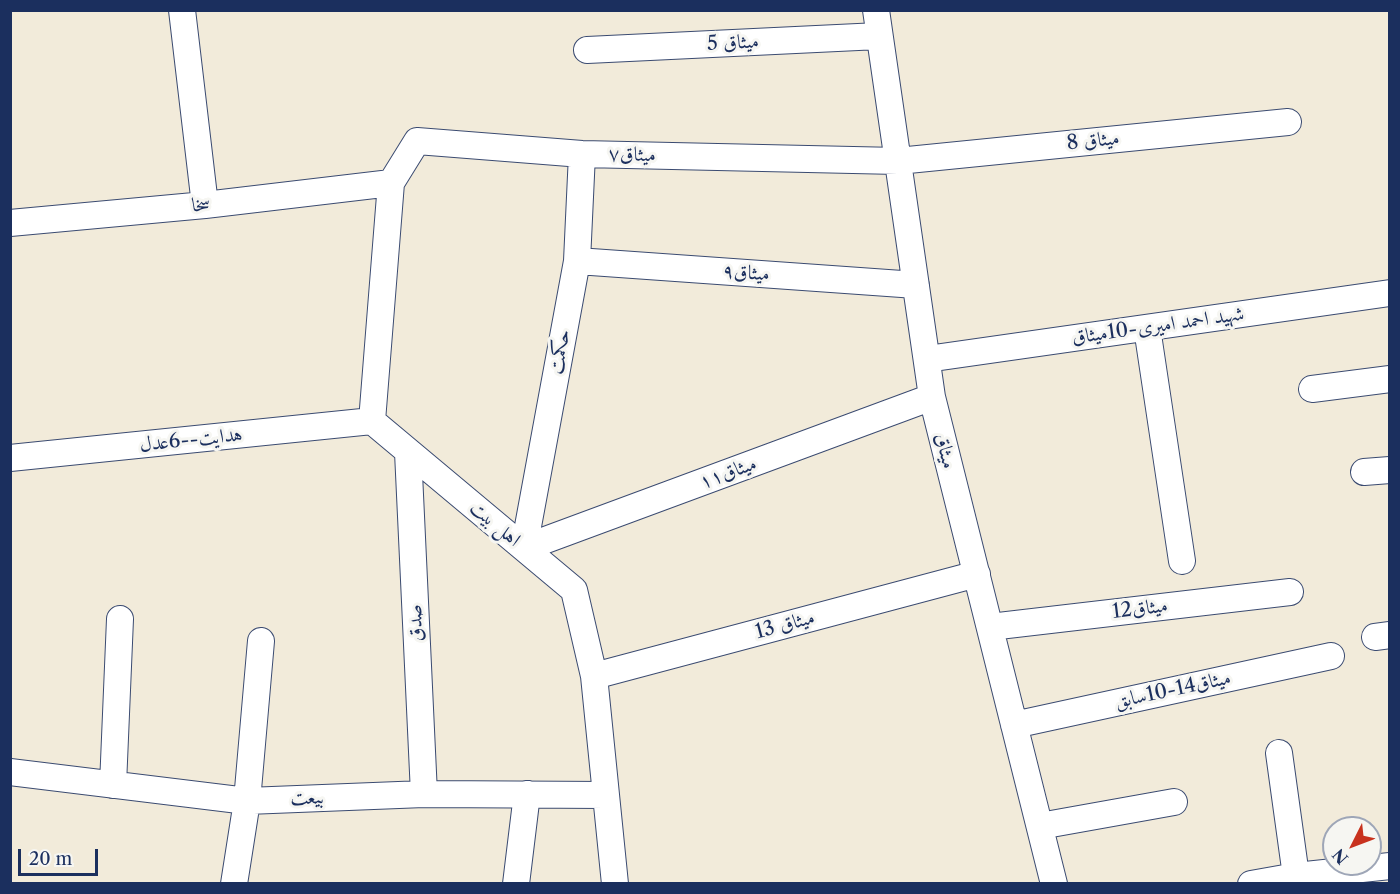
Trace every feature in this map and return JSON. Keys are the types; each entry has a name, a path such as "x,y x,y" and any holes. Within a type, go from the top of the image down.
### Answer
{"street":[{"path":"182,10 205,205"},
{"name":"میثاق","path":"876,10 932,397 1054,884"},
{"name":"میثاق 5","path":"587,50 879,36"},
{"name":"میثاق 8","path":"898,161 1288,122"},
{"name":"میثاق۷","path":"391,183 417,141 582,154 898,161"},
{"name":"حکمت","path":"524,548 577,261 582,154"},
{"path":"372,421 391,183"},
{"name":"سخا","path":"10,224 205,205 391,183"},
{"name":"میثاق۹","path":"577,261 916,285"},
{"name":"شهید احمد امیری-10میثاق","path":"927,359 1389,293"},
{"path":"1146,328 1182,561"},
{"path":"1312,389 1389,379"},
{"name":"میثاق۱۱","path":"524,548 932,397"},
{"name":"اهل بیت","path":"372,421 574,590 594,676 615,884"},
{"name":"هدایت--6عدل","path":"10,458 372,421"},
{"name":"صدق","path":"408,452 424,794"},
{"path":"1364,472 1389,470"},
{"name":"میثاق 13","path":"594,676 976,574"},
{"name":"12میثاق","path":"990,627 1290,592"},
{"path":"114,785 120,619"},
{"path":"234,884 247,801 261,641"},
{"name":"میثاق14-10سابق","path":"1014,725 1331,656"},
{"path":"1279,753 1296,876"},
{"name":"بیعت","path":"10,772 247,801 424,794 606,795"},
{"path":"516,884 527,794"},
{"path":"1040,826 1173,802"},
{"path":"1251,884 1296,876 1389,866"}]}
